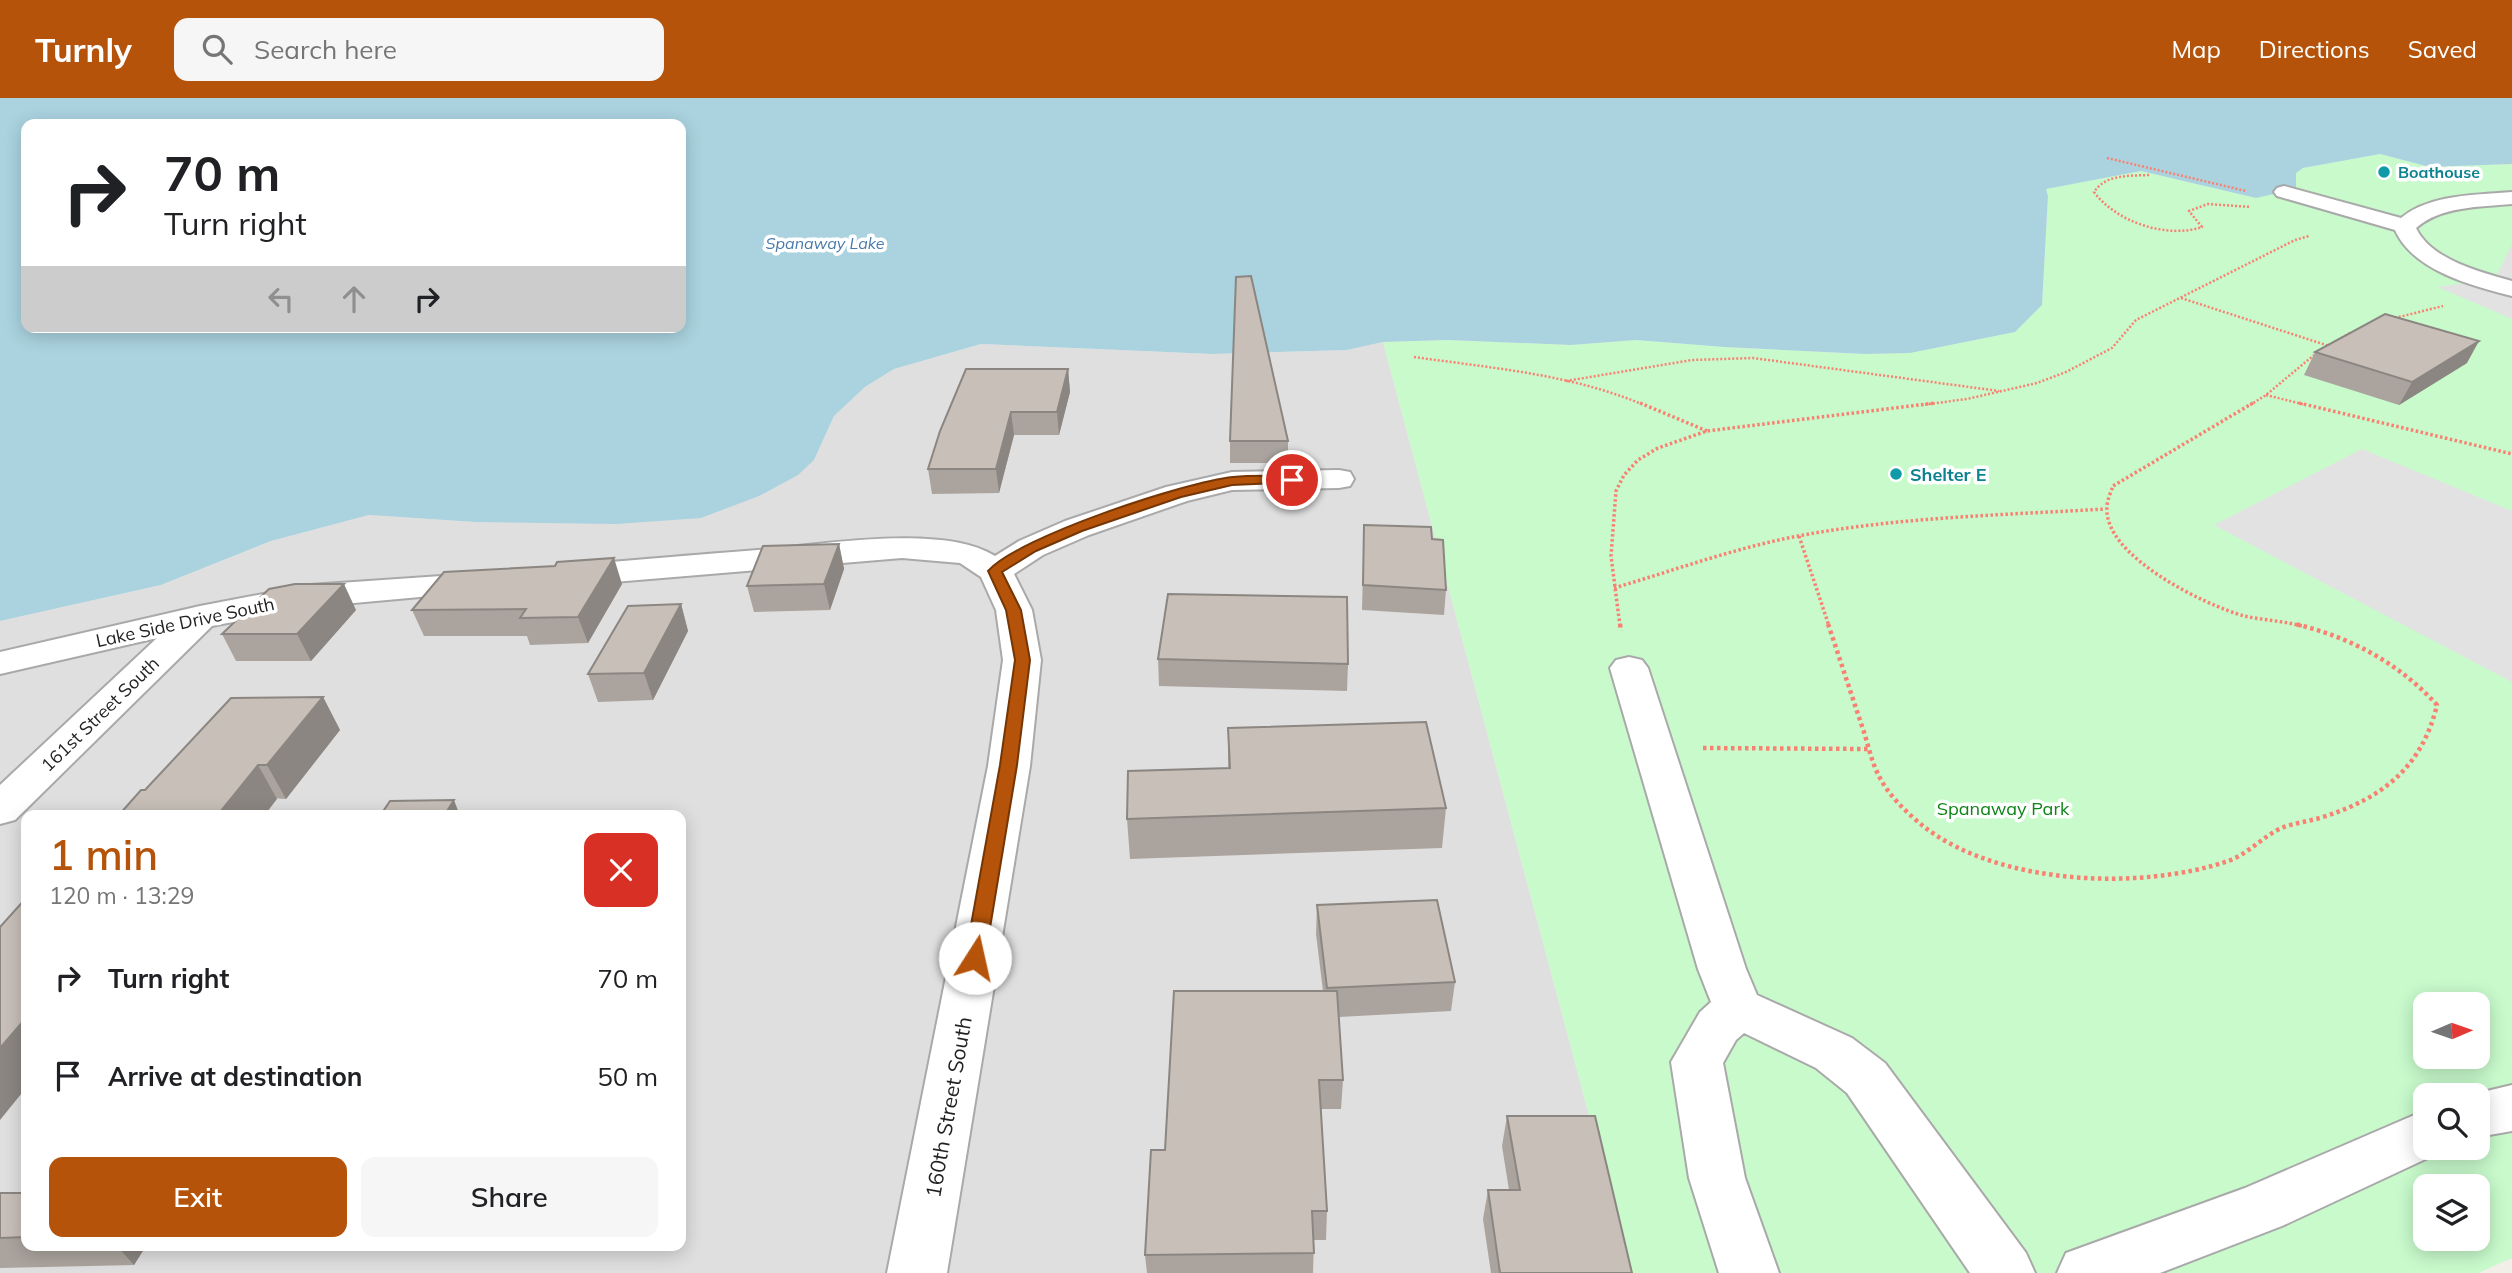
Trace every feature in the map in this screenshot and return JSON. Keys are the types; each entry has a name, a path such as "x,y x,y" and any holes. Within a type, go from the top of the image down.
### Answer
{"street":[{"path":"2284,192 2404,226 2415,220 2419,214 2435,209 2512,198"},
{"path":"2404,226 2406,234 2428,255 2471,275 2512,289"},
{"path":"995,571 1031,548 1077,528 1177,494 1232,481 1339,479"},
{"name":"Lake Side Drive South","path":"0,663 200,617 310,596 902,548 969,554 995,571"},
{"name":"160th Street South","path":"917,1273 1009,765 1022,660 1014,610 995,571"},
{"name":"161st Street South","path":"0,810 200,617"},
{"path":"1629,667 1722,969 1738,1008 1834,1054 1866,1078 2006,1273"},
{"path":"1738,1008 1718,1026 1697,1062 1717,1178 1749,1273"},
{"path":"2490,1112 2512,1108"},
{"path":"2087,1273 2262,1208 2413,1139"}],"path":[{"path":"2107,158 2253,193"},
{"path":"2149,175 2110,180 2096,187 2094,192 2097,198 2116,212 2174,231 2193,231 2202,227 2189,211 2199,205 2260,208"},
{"path":"1629,667 1614,588 1611,556 1613,509 1616,491 1625,475 1639,460 1658,448 1707,431 1940,403 2004,392 2047,379 2112,348 2136,320 2295,240 2314,235"},
{"path":"2180,298 2337,348"},
{"path":"2379,321 2447,305"},
{"path":"1799,536 1878,775 1892,797 1913,818 1956,847 1983,859 2025,868 2107,877 2152,876 2194,870 2229,860 2258,846 2281,828 2357,804 2386,788 2408,769 2423,749 2434,727 2437,705 2421,686 2399,668 2371,652 2306,627 2241,615 2176,585 2130,552 2108,523 2105,509 2107,497 2113,486 2266,395 2327,345 2357,330"},
{"path":"1415,357 1566,381 1611,391 1707,431"},
{"path":"1566,381 1692,360 1754,358 2004,392"},
{"path":"2266,395 2512,454"},
{"path":"1614,588 1724,554 1799,536 1880,526 2105,509"},
{"path":"1654,748 1870,749"}],"shaded area":[{"path":"2512,244 2512,319 2438,287 2495,279"},
{"path":"1383,342 1631,1273 0,1273 0,621 161,585 271,541 369,515 475,522 814,460 834,416 865,387 894,369 981,344 1212,354 1347,350"},
{"path":"2362,449 2512,511 2512,682 2214,525"}],"green space":[{"name":"Spanaway Park","path":"2380,154 2430,167 2512,164 2512,1258 2478,1273 1631,1273 1383,342 1448,340 1571,345 1636,340 1865,354 1910,353 2015,332 2042,305 2048,196 2045,189 2141,171 2256,198 2303,168"}],"water":[{"name":"Spanaway Lake","path":"0,98 2512,98 2512,164 2430,167 2380,154 2303,168 2296,173 2296,189 2256,198 2141,171 2046,189 2048,196 2042,305 2015,332 1910,353 1865,354 1636,340 1571,345 1448,340 1383,342 1347,350 1212,354 981,344 894,369 865,387 834,416 814,460 798,475 759,496 701,518 616,524 475,522 369,515 271,541 161,585 0,621"}],"building":[{"path":"1251,276 1288,441 1230,441 1236,277"},
{"path":"2385,314 2479,341 2412,382 2315,352"},
{"path":"966,369 1068,369 1057,412 1011,412 996,469 928,469 940,431"},
{"path":"1364,525 1431,527 1432,539 1443,540 1446,590 1363,585"},
{"path":"839,544 824,584 747,586 763,546"},
{"path":"614,558 578,617 520,618 526,609 412,610 444,572 555,566 557,562"},
{"path":"295,584 344,584 297,634 222,634 269,589"},
{"path":"1168,594 1347,597 1348,664 1158,659"},
{"path":"681,604 644,673 588,674 628,606"},
{"path":"323,697 267,765 258,765 222,810 123,810 141,790 145,790 231,698"},
{"path":"1426,722 1446,808 1127,819 1128,771 1230,768 1228,728"},
{"path":"454,800 448,810 384,810 390,801"},
{"path":"1437,900 1455,982 1327,988 1317,905"},
{"path":"21,904 21,1024 0,1048 0,927"},
{"path":"1174,991 1337,991 1343,1080 1319,1080 1327,1211 1312,1211 1314,1253 1145,1255 1151,1150 1165,1150"},
{"path":"1507,1116 1595,1116 1632,1273 1500,1273 1488,1190 1520,1190"},
{"path":"0,1193 21,1193 21,1237 0,1238"}],"place":[{"name":"Boathouse","path":"2384,172"},
{"name":"Shelter E","path":"1896,474"}],"route":[{"path":"975,958 1009,765 1022,660 1014,610 995,571 1031,548 1077,528 1177,494 1232,481 1292,480"}]}
